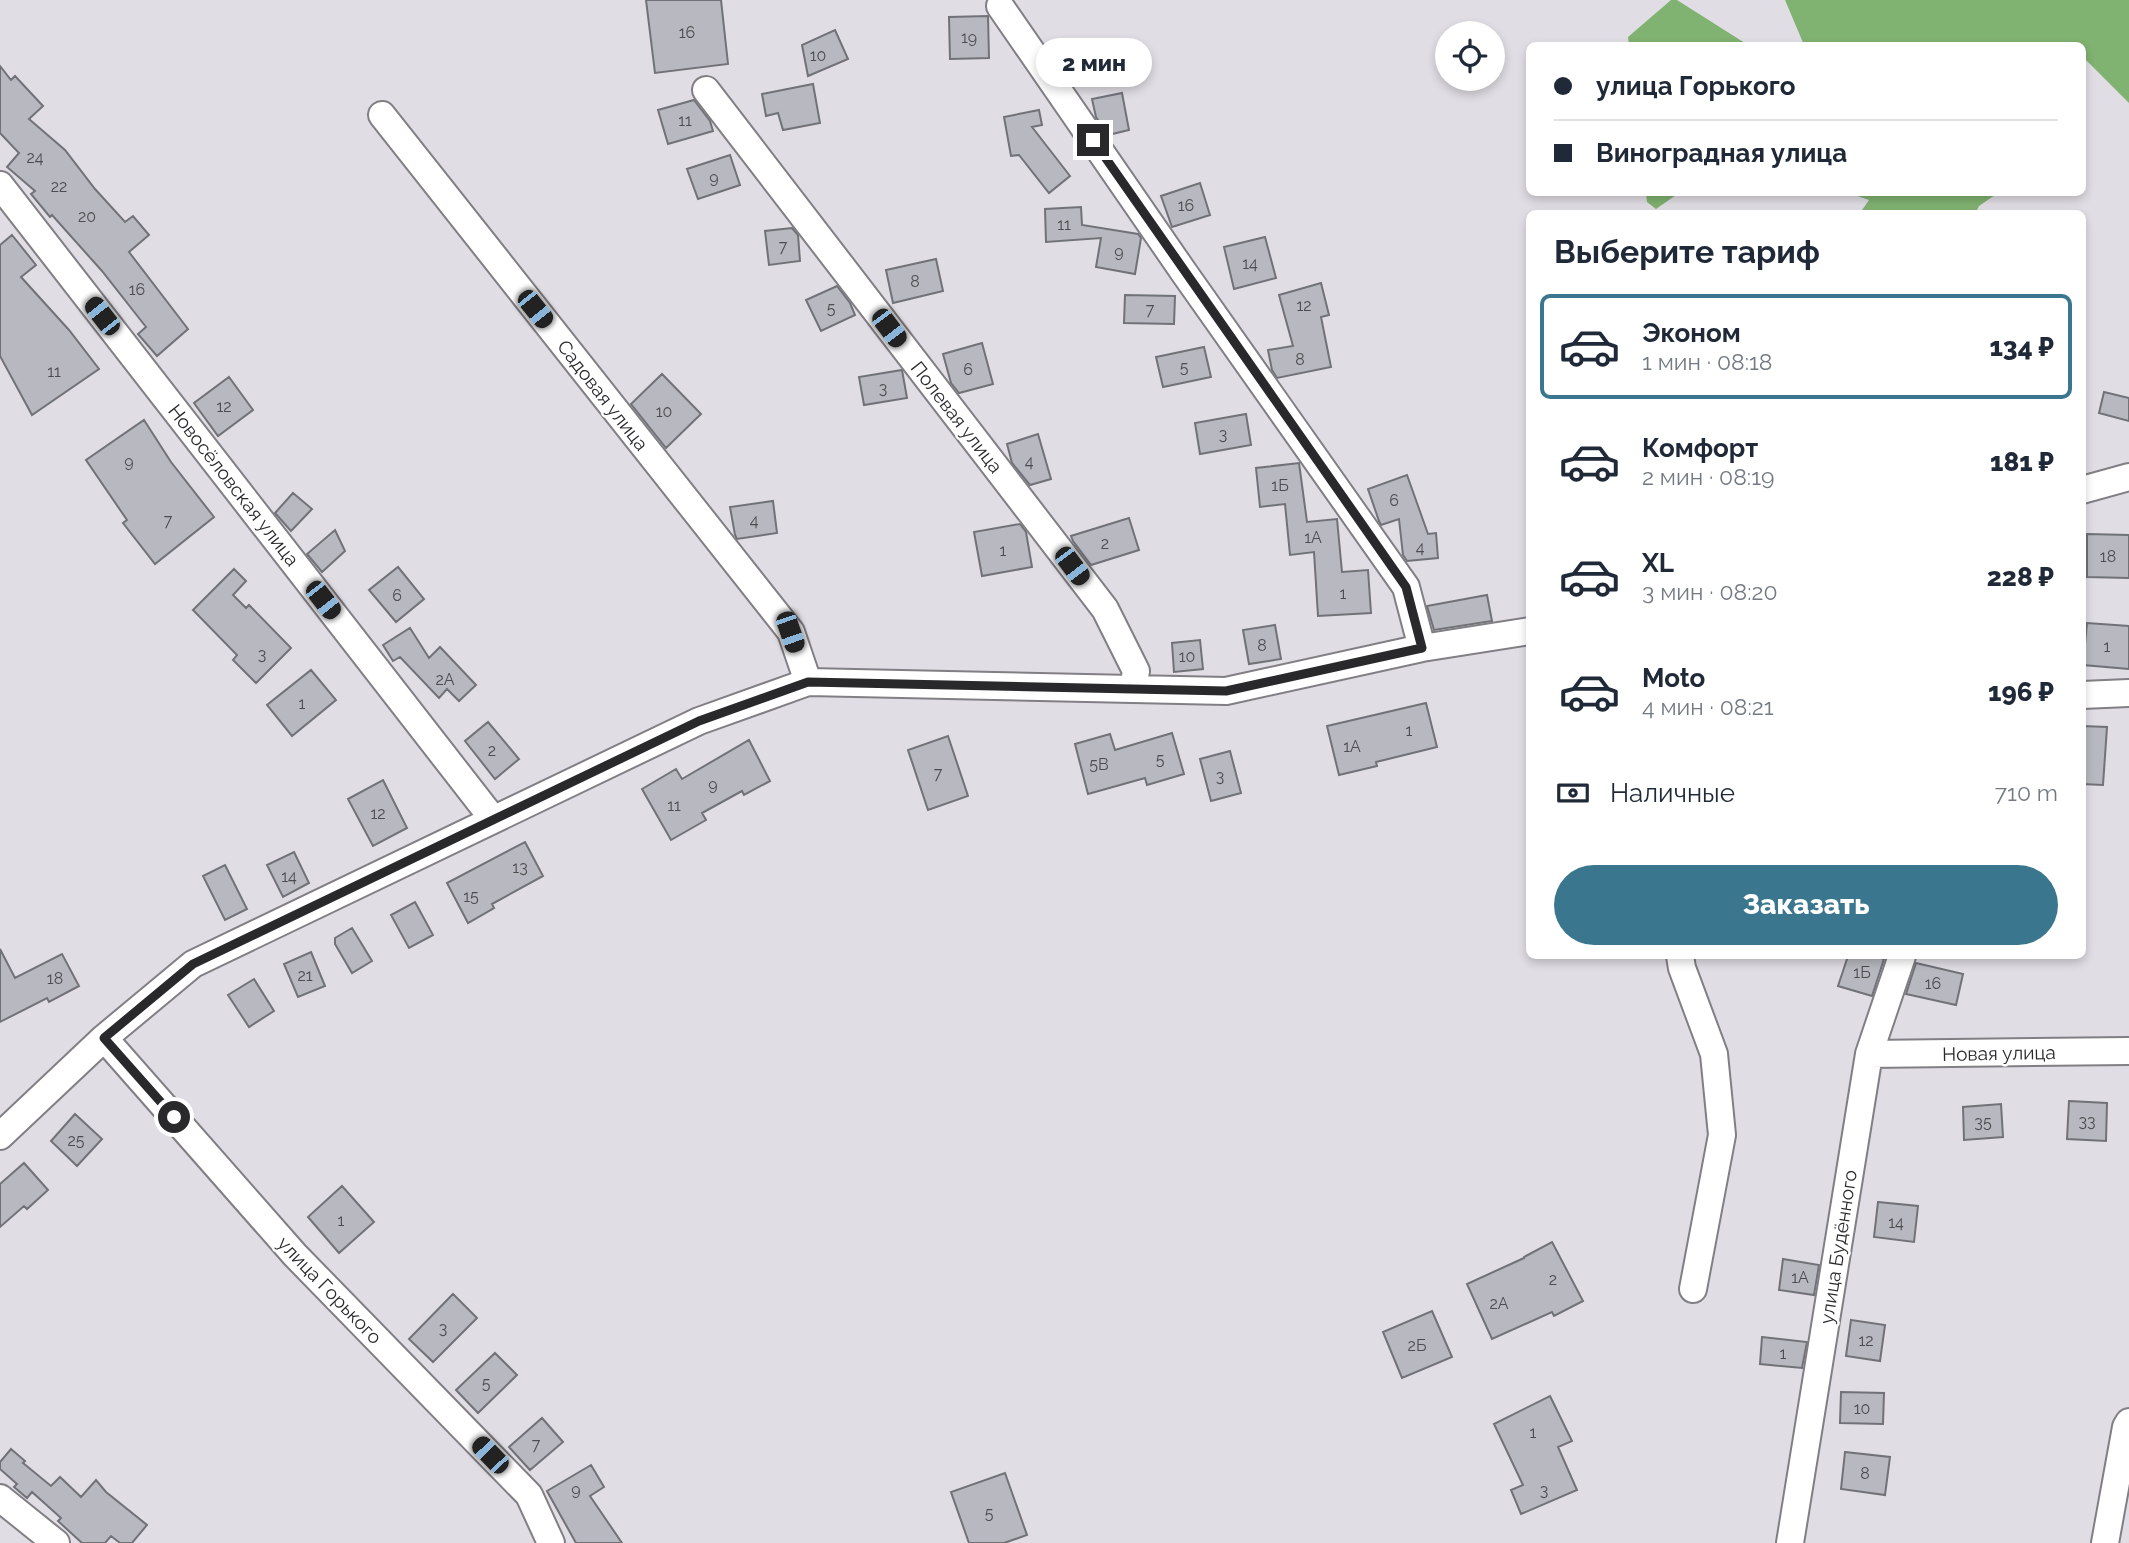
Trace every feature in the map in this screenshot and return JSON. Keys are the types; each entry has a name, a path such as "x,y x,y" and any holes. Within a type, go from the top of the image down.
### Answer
{"street":[{"path":"1000,6 1177,263 1406,587 1422,648"},
{"name":"Полевая улица","path":"706,90 1105,609 1136,671 1133,688"},
{"name":"Садовая улица","path":"382,115 790,632 808,682"},
{"name":"Новосёловская улица","path":"0,185 493,819"},
{"path":"2086,489 2129,477"},
{"path":"0,1136 104,1038 193,964 699,721 808,682 1226,691 1422,648 1526,632"},
{"path":"2086,695 2129,693"},
{"path":"1680,959 1714,1055 1722,1135 1693,1289"},
{"name":"улица Будённого","path":"1790,1543 1869,1054 1901,959"},
{"name":"улица Горького","path":"104,1038 295,1255 529,1495 551,1543"},
{"name":"Новая улица","path":"1869,1054 2129,1051"},
{"path":"2105,1543 2127,1424"},
{"path":"0,1498 56,1543"}],"green space":[{"path":"1671,0 1677,0 1743,42 1629,42 1628,37"},
{"path":"1785,0 2129,0 2129,103 2086,60 2086,42 1803,42"},
{"path":"1646,196 1675,196 1656,209 1647,202"},
{"path":"1858,196 1994,196 1977,210 1862,210 1869,200"}],"building":[{"path":"646,0 721,0 728,64 655,73"},
{"path":"988,16 989,58 950,59 949,17"},
{"path":"835,30 848,59 808,76 802,45"},
{"path":"1100,42 1110,65 1076,80 1066,56"},
{"path":"0,66 11,80 15,76 43,106 29,119 65,150 125,222 133,216 149,235 129,252 188,329 157,356 138,334 146,327 102,271 52,215 50,217 31,194 35,191 7,167 19,153 0,133"},
{"path":"813,84 820,123 783,130 778,113 766,116 762,94"},
{"path":"1122,93 1129,130 1108,135 1096,117 1092,99"},
{"path":"694,100 710,121 713,131 668,144 658,110"},
{"path":"1039,110 1042,125 1032,127 1070,176 1049,193 1019,155 1011,156 1004,117"},
{"path":"730,155 740,185 698,199 687,169"},
{"path":"1200,183 1210,215 1172,227 1161,196"},
{"path":"1081,207 1082,225 1138,234 1141,238 1135,274 1096,267 1101,238 1046,242 1045,209"},
{"path":"792,228 798,235 800,261 769,265 765,231"},
{"path":"12,235 36,265 21,277 69,330 99,369 32,415 0,356 0,245"},
{"path":"1265,237 1276,278 1234,289 1224,247"},
{"path":"936,259 943,291 893,303 886,270"},
{"path":"1321,283 1329,315 1321,317 1331,367 1277,378 1272,370 1268,350 1293,346 1279,295"},
{"path":"837,286 855,315 821,331 806,300"},
{"path":"1125,295 1175,296 1174,324 1124,323"},
{"path":"982,343 993,384 959,393 951,383 943,354"},
{"path":"1204,347 1211,377 1163,387 1156,357"},
{"path":"902,370 907,398 864,405 859,377"},
{"path":"662,374 701,414 666,448 631,404"},
{"path":"229,377 253,410 218,436 194,403"},
{"path":"2104,392 2129,398 2129,421 2099,413"},
{"path":"1246,414 1251,445 1200,454 1195,423"},
{"path":"144,420 171,462 214,517 155,564 123,523 127,520 86,460"},
{"path":"1038,434 1051,479 1030,485 1012,463 1007,444"},
{"path":"1299,463 1307,522 1337,519 1342,572 1368,570 1371,613 1318,616 1314,552 1290,555 1285,504 1260,507 1256,468"},
{"path":"1407,475 1428,534 1436,533 1438,558 1407,561 1403,555 1399,519 1381,525 1379,521 1368,489"},
{"path":"293,493 312,509 291,531 275,513"},
{"path":"773,501 777,533 737,539 730,507"},
{"path":"1129,518 1139,550 1091,565 1071,536"},
{"path":"1020,524 1026,532 1032,567 982,576 974,532"},
{"path":"335,530 345,551 322,572 307,554"},
{"path":"2087,534 2129,535 2129,578 2087,577"},
{"path":"398,567 424,599 396,622 369,590"},
{"path":"234,569 246,581 233,595 246,608 249,605 291,648 256,683 233,660 237,655 193,610"},
{"path":"1487,595 1492,621 1434,630 1427,606"},
{"path":"2087,623 2129,626 2129,669 2086,665"},
{"path":"1275,625 1281,659 1249,664 1243,630"},
{"path":"410,628 429,658 440,647 476,685 459,701 447,689 439,698 400,657 393,661 383,645"},
{"path":"1200,640 1203,669 1174,672 1172,643"},
{"path":"311,670 336,700 292,736 267,705"},
{"path":"1426,703 1437,747 1376,762 1377,766 1339,775 1327,726"},
{"path":"488,722 519,759 495,779 465,741"},
{"path":"2086,726 2107,727 2103,785 2086,784"},
{"path":"1172,733 1184,774 1147,785 1145,778 1088,794 1075,744 1110,734 1115,750"},
{"path":"948,736 968,796 928,810 908,750"},
{"path":"749,740 770,781 744,795 742,791 702,813 706,820 671,840 642,789 676,769 682,779"},
{"path":"1230,751 1241,793 1211,801 1200,759"},
{"path":"383,780 407,828 373,846 348,799"},
{"path":"525,842 543,876 492,904 494,908 468,923 447,883"},
{"path":"294,852 309,883 283,897 267,865"},
{"path":"225,865 247,909 225,920 203,876"},
{"path":"415,902 433,935 409,948 391,915"},
{"path":"352,928 372,961 352,973 335,944 335,938"},
{"path":"0,949 15,978 62,954 79,986 49,1002 47,998 0,1022"},
{"path":"311,952 325,986 298,997 284,964"},
{"path":"1847,959 1884,959 1872,996 1838,986"},
{"path":"1916,963 1963,974 1956,1005 1906,994"},
{"path":"254,979 274,1011 249,1027 228,995"},
{"path":"2069,1101 2107,1103 2106,1141 2067,1139"},
{"path":"2001,1104 2003,1137 1964,1140 1963,1107"},
{"path":"75,1114 102,1139 77,1166 51,1141"},
{"path":"24,1163 48,1190 27,1209 24,1206 0,1227 0,1184"},
{"path":"342,1186 374,1222 339,1253 308,1217"},
{"path":"1878,1202 1918,1206 1914,1242 1874,1237"},
{"path":"1552,1242 1583,1301 1554,1316 1552,1312 1492,1339 1467,1284"},
{"path":"1783,1259 1819,1265 1814,1295 1779,1290"},
{"path":"453,1294 477,1318 433,1362 409,1339"},
{"path":"1432,1311 1452,1357 1402,1378 1383,1332"},
{"path":"1851,1320 1885,1325 1880,1361 1846,1356"},
{"path":"1762,1337 1807,1342 1802,1368 1760,1364"},
{"path":"495,1353 517,1375 478,1413 456,1390"},
{"path":"1841,1392 1884,1393 1883,1424 1840,1423"},
{"path":"1550,1396 1572,1441 1558,1447 1577,1490 1521,1514 1511,1490 1523,1485 1494,1424"},
{"path":"542,1418 563,1442 530,1470 509,1447"},
{"path":"11,1449 25,1461 23,1463 51,1486 60,1477 81,1497 96,1480 106,1492 147,1525 132,1543 120,1543 111,1536 105,1543 82,1543 58,1521 61,1518 32,1492 27,1498 14,1487 17,1484 0,1469 0,1462"},
{"path":"1845,1452 1890,1457 1885,1495 1841,1489"},
{"path":"591,1465 604,1487 590,1496 622,1543 576,1543 547,1491"},
{"path":"1005,1473 1027,1535 1004,1543 969,1543 951,1492"}],"route":[{"path":"174,1117 104,1038 193,964 699,721 808,682 1226,691 1422,648 1406,587 1093,140"}]}
